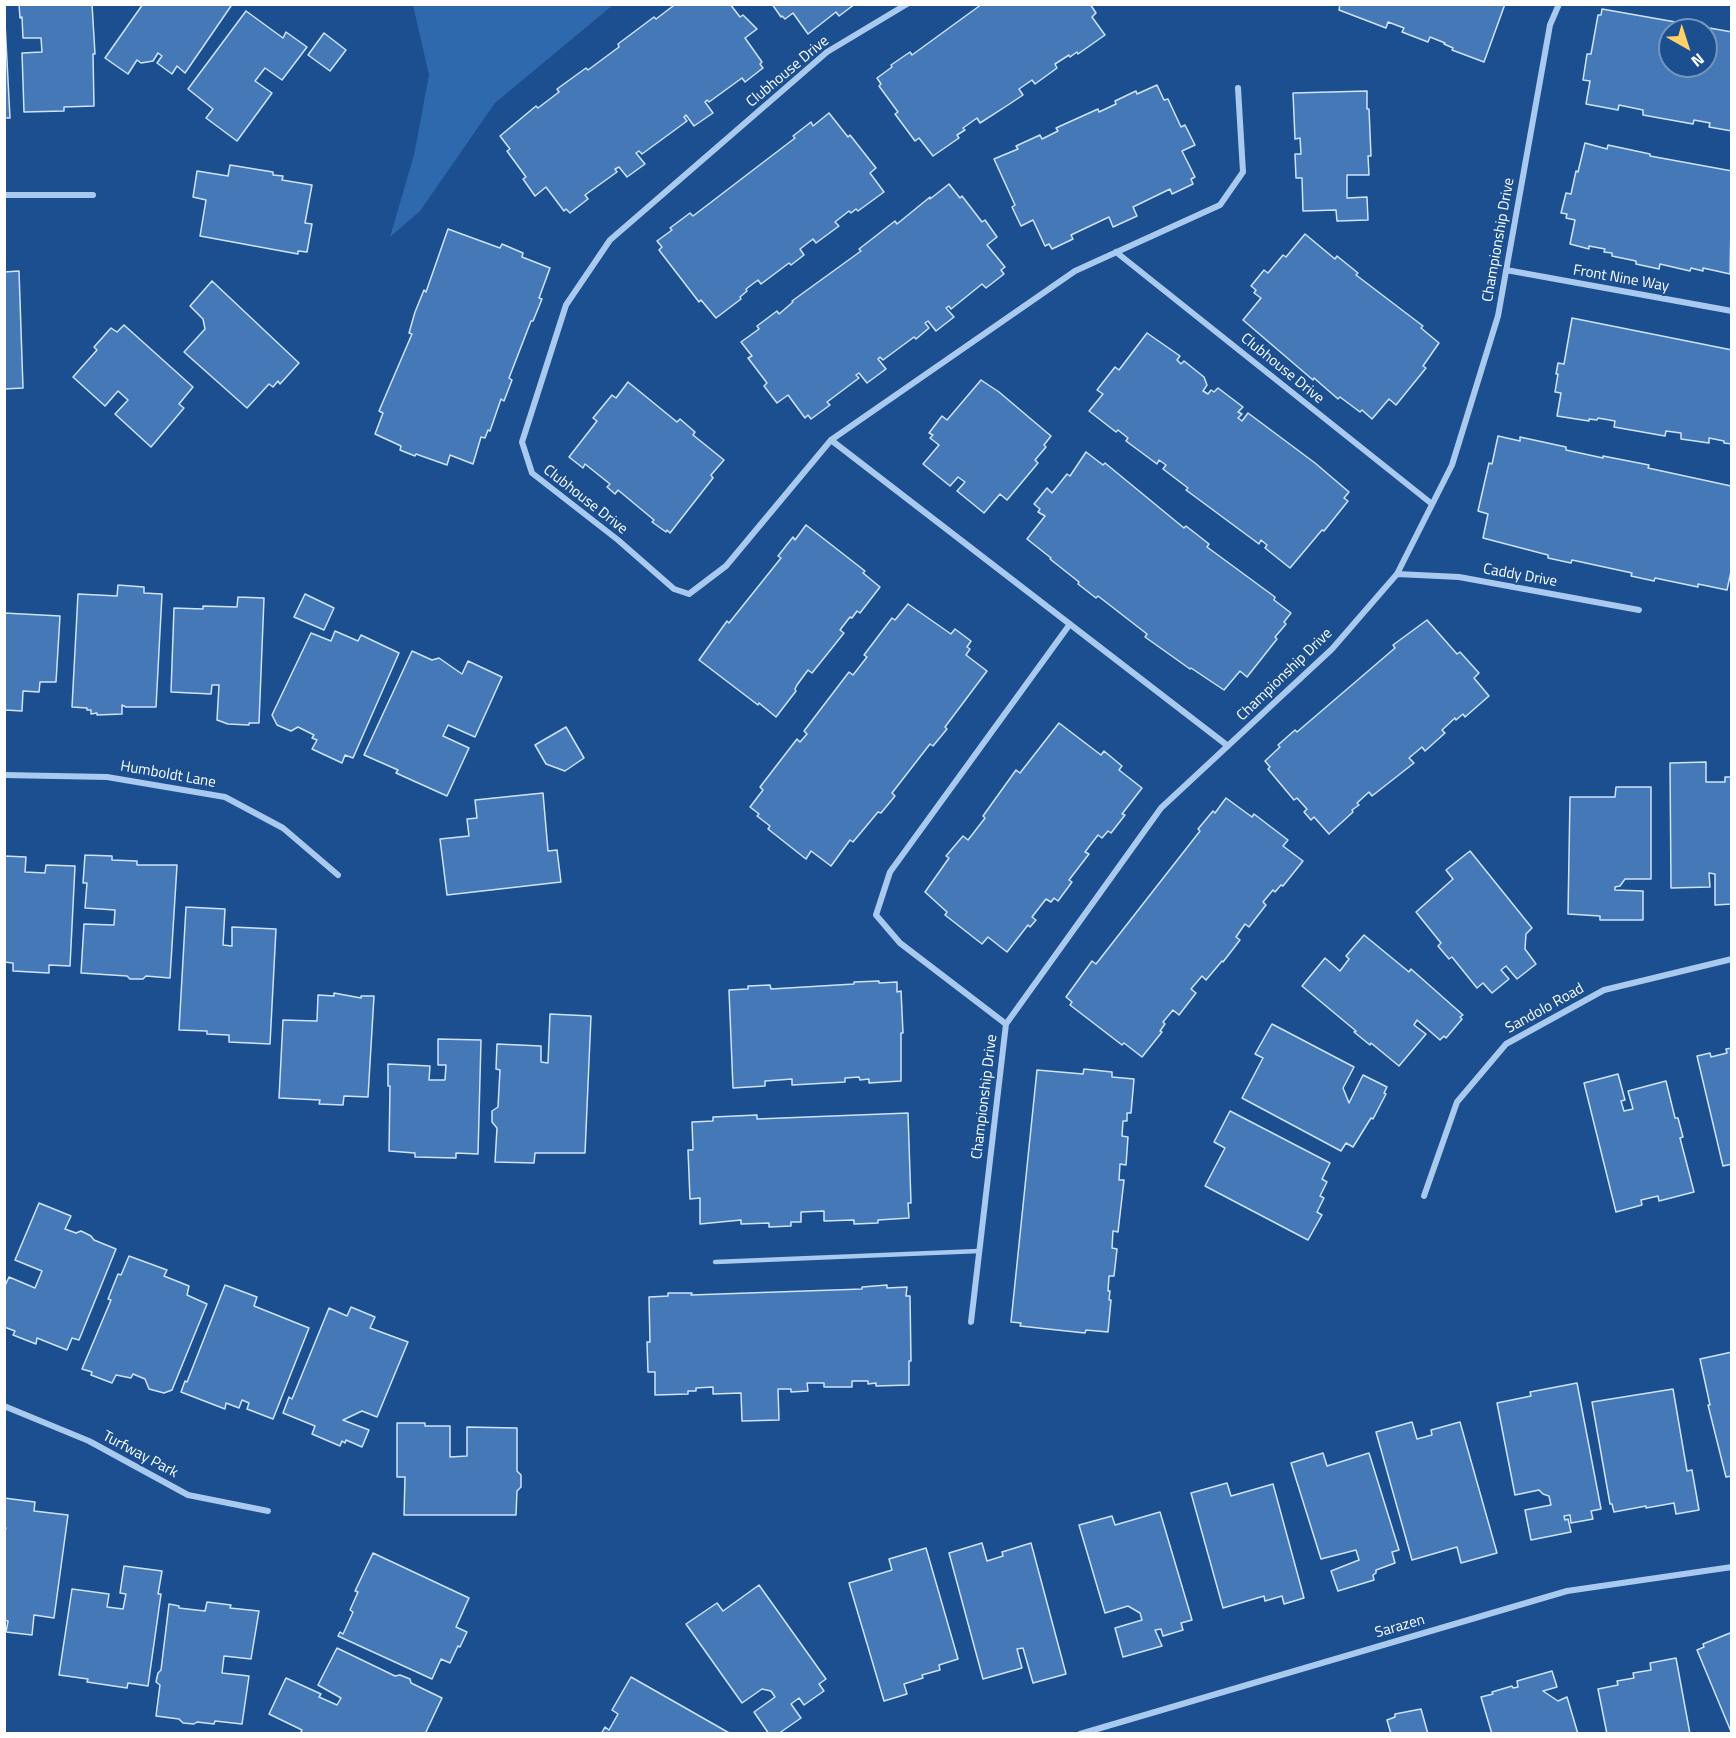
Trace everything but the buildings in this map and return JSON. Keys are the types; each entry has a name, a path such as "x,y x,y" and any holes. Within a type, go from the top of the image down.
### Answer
{"street":[{"name":"Clubhouse Drive","path":"907,4 827,52 610,240 566,305 522,442 532,473 618,540 674,589 688,594 726,566 831,440 1075,271 1220,205 1243,172 1238,88"},
{"name":"Championship Drive","path":"971,1322 1006,1024 1161,808 1332,649 1397,574 1452,465 1498,316 1550,25 1559,4"},
{"path":"4,195 93,195"},
{"name":"Clubhouse Drive","path":"1116,252 1432,504"},
{"name":"Front Nine Way","path":"1506,270 1731,310"},
{"path":"831,440 1228,746"},
{"name":"Caddy Drive","path":"1397,574 1459,577 1639,610"},
{"path":"1006,1024 900,943 876,915 890,872 1070,624"},
{"name":"Humboldt Lane","path":"4,775 107,777 225,797 283,828 338,875"},
{"name":"Sandolo Road","path":"1424,1196 1457,1102 1506,1044 1604,990 1731,959"},
{"name":"Turfway Park","path":"4,1406 89,1442 188,1495 268,1510"},
{"name":"Sarazen","path":"1080,1734 1567,1591 1731,1567"}],"lane":[{"path":"715,1262 979,1251"}],"shaded area":[{"path":"413,5 613,5 495,103 420,211 390,237 414,155 429,75"}]}
